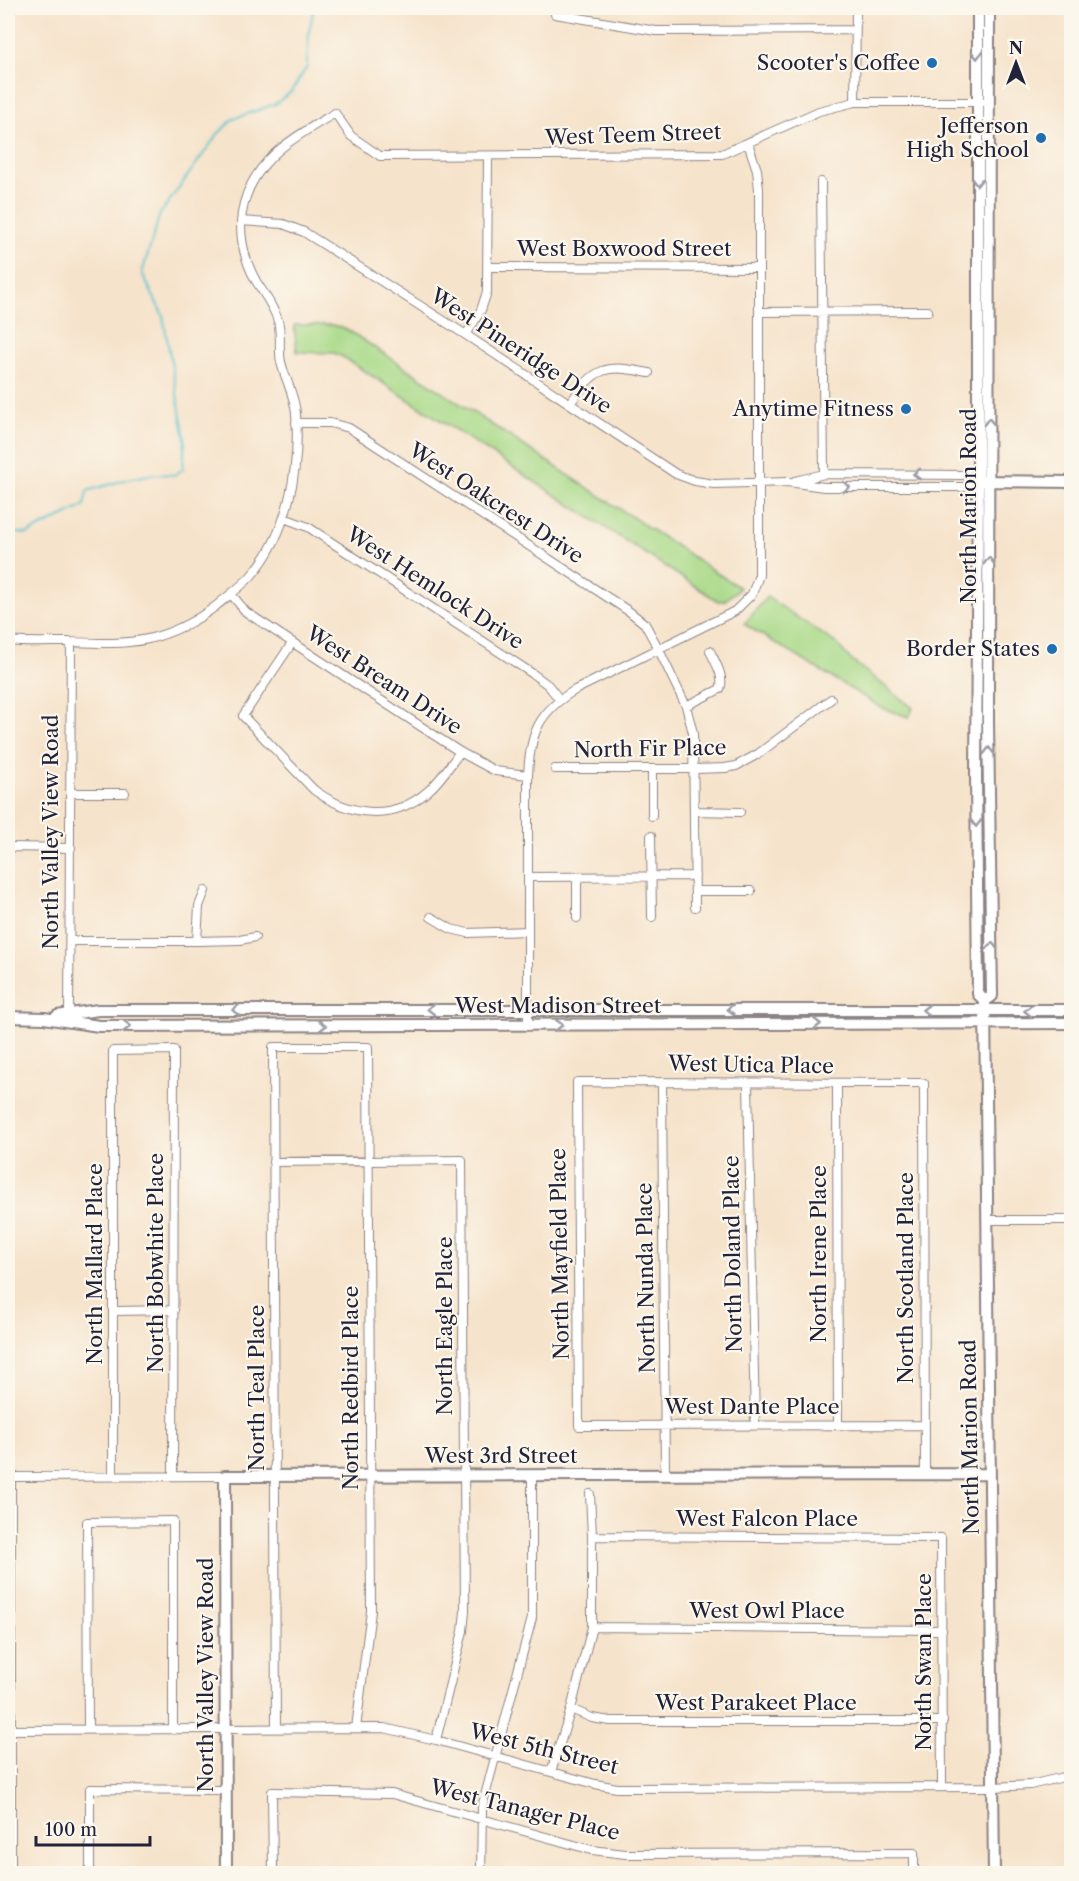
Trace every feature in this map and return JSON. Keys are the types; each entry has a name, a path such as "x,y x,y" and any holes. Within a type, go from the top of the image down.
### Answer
{"street":[{"path":"855,102 856,8"},
{"name":"North Marion Road","path":"978,8 980,481 992,901 992,996 985,1011 994,1874"},
{"name":"North Marion Road","path":"980,481 989,8"},
{"path":"555,14 656,31 855,30"},
{"name":"West Teem Street","path":"241,221 247,195 267,160 283,145 335,113 351,136 380,156 722,154 819,111 855,102 989,102"},
{"path":"528,1026 528,775 529,752 534,732 542,717 559,699 735,611 752,594 760,569 759,189 757,170 748,143"},
{"path":"466,335 481,310 485,298 488,267 488,156"},
{"path":"821,182 824,474"},
{"path":"8,641 126,643 162,635 204,615 251,576 265,557 280,528 291,496 295,460 295,405 281,360 279,324 250,268 242,241 241,221"},
{"name":"West Pineridge Drive","path":"241,221 273,222 294,227 466,335 684,478 714,484 788,482 824,487 965,487 980,481"},
{"name":"West Boxwood Street","path":"488,267 759,268"},
{"path":"759,312 928,311"},
{"path":"570,404 584,383 600,372 622,368 649,373"},
{"name":"West Oakcrest Drive","path":"296,423 330,423 353,431 645,624 686,706 693,733 695,907"},
{"name":"West Pineridge Drive","path":"788,482 824,474 967,475 980,481"},
{"path":"980,481 1071,482"},
{"name":"West Hemlock Drive","path":"284,518 308,527 533,674 559,699"},
{"name":"West Bream Drive","path":"231,594 246,612 460,752 495,771 528,775"},
{"name":"North Valley View Road","path":"69,1018 71,642"},
{"path":"292,643 243,716 323,797 340,806 360,812 380,812 400,808 430,790 460,752"},
{"path":"686,706 721,687 722,678 710,651"},
{"name":"North Fir Place","path":"555,769 725,768 745,762 831,699"},
{"path":"652,769 652,816"},
{"path":"71,793 125,793"},
{"path":"695,811 740,812"},
{"path":"651,836 652,917"},
{"path":"8,861 8,847 71,848"},
{"path":"528,878 695,876"},
{"path":"577,877 577,918"},
{"path":"197,942 199,906 205,891"},
{"path":"695,891 751,891"},
{"path":"431,917 451,929 468,933 528,931"},
{"path":"70,941 197,942 255,937"},
{"name":"West Madison Street","path":"69,1018 98,1010 865,1009 985,1011 1071,1023"},
{"name":"West Madison Street","path":"8,1017 69,1018 99,1026 528,1026 1071,1010"},
{"name":"North Redbird Place","path":"273,1047 368,1047 371,1623 356,1728"},
{"name":"North Teal Place","path":"273,1047 276,1728"},
{"name":"North Mallard Place","path":"113,1476 113,1051 174,1050"},
{"name":"North Bobwhite Place","path":"173,1476 174,1050"},
{"name":"West Utica Place","path":"577,1082 924,1083"},
{"name":"North Mayfield Place","path":"577,1082 579,1426"},
{"name":"North Nunda Place","path":"662,1082 666,1475"},
{"name":"North Doland Place","path":"748,1083 755,1424"},
{"name":"North Scotland Place","path":"924,1083 926,1474"},
{"name":"North Irene Place","path":"837,1084 838,1425"},
{"path":"273,1162 369,1160"},
{"name":"North Eagle Place","path":"369,1160 462,1160 465,1611 463,1631 436,1740"},
{"path":"988,1220 1071,1220"},
{"path":"114,1311 174,1310"},
{"name":"West Dante Place","path":"579,1426 925,1425"},
{"name":"West 3rd Street","path":"10,1730 11,1477 990,1474"},
{"path":"482,1874 481,1818 484,1795 532,1618 532,1475"},
{"name":"North Valley View Road","path":"225,1476 226,1874"},
{"path":"551,1772 571,1708 591,1627 590,1494"},
{"path":"88,1730 87,1522 173,1521 173,1730"},
{"name":"West Falcon Place","path":"592,1536 941,1538"},
{"name":"North Swan Place","path":"941,1538 942,1786"},
{"name":"West Owl Place","path":"591,1627 942,1630"},
{"name":"West Parakeet Place","path":"571,1708 592,1718 610,1721 943,1721"},
{"name":"West 5th Street","path":"10,1730 393,1729 617,1788 994,1787 1030,1785 1071,1775"},
{"path":"10,1730 11,1874"},
{"path":"90,1874 90,1789 226,1790"},
{"name":"West Tanager Place","path":"273,1874 272,1792 392,1794 592,1850 625,1854 914,1853 914,1874"}],"green space":[{"path":"294,325 333,325 348,330 740,588 724,601 718,601 343,357 334,353 297,352"},
{"path":"767,597 837,644 851,660 913,708 909,717 882,708 744,624"}],"waterway":[{"path":"8,532 27,534 84,506 87,491 154,474 174,475 183,469 185,439 163,316 142,273 160,214 217,135 233,119 275,104 291,92 307,67 309,32 314,8"}],"place":[{"name":"Scooter's Coffee","path":"932,63"},
{"name":"Jefferson High School","path":"1041,138"},
{"name":"Anytime Fitness","path":"906,409"},
{"name":"Border States","path":"1052,649"}]}
